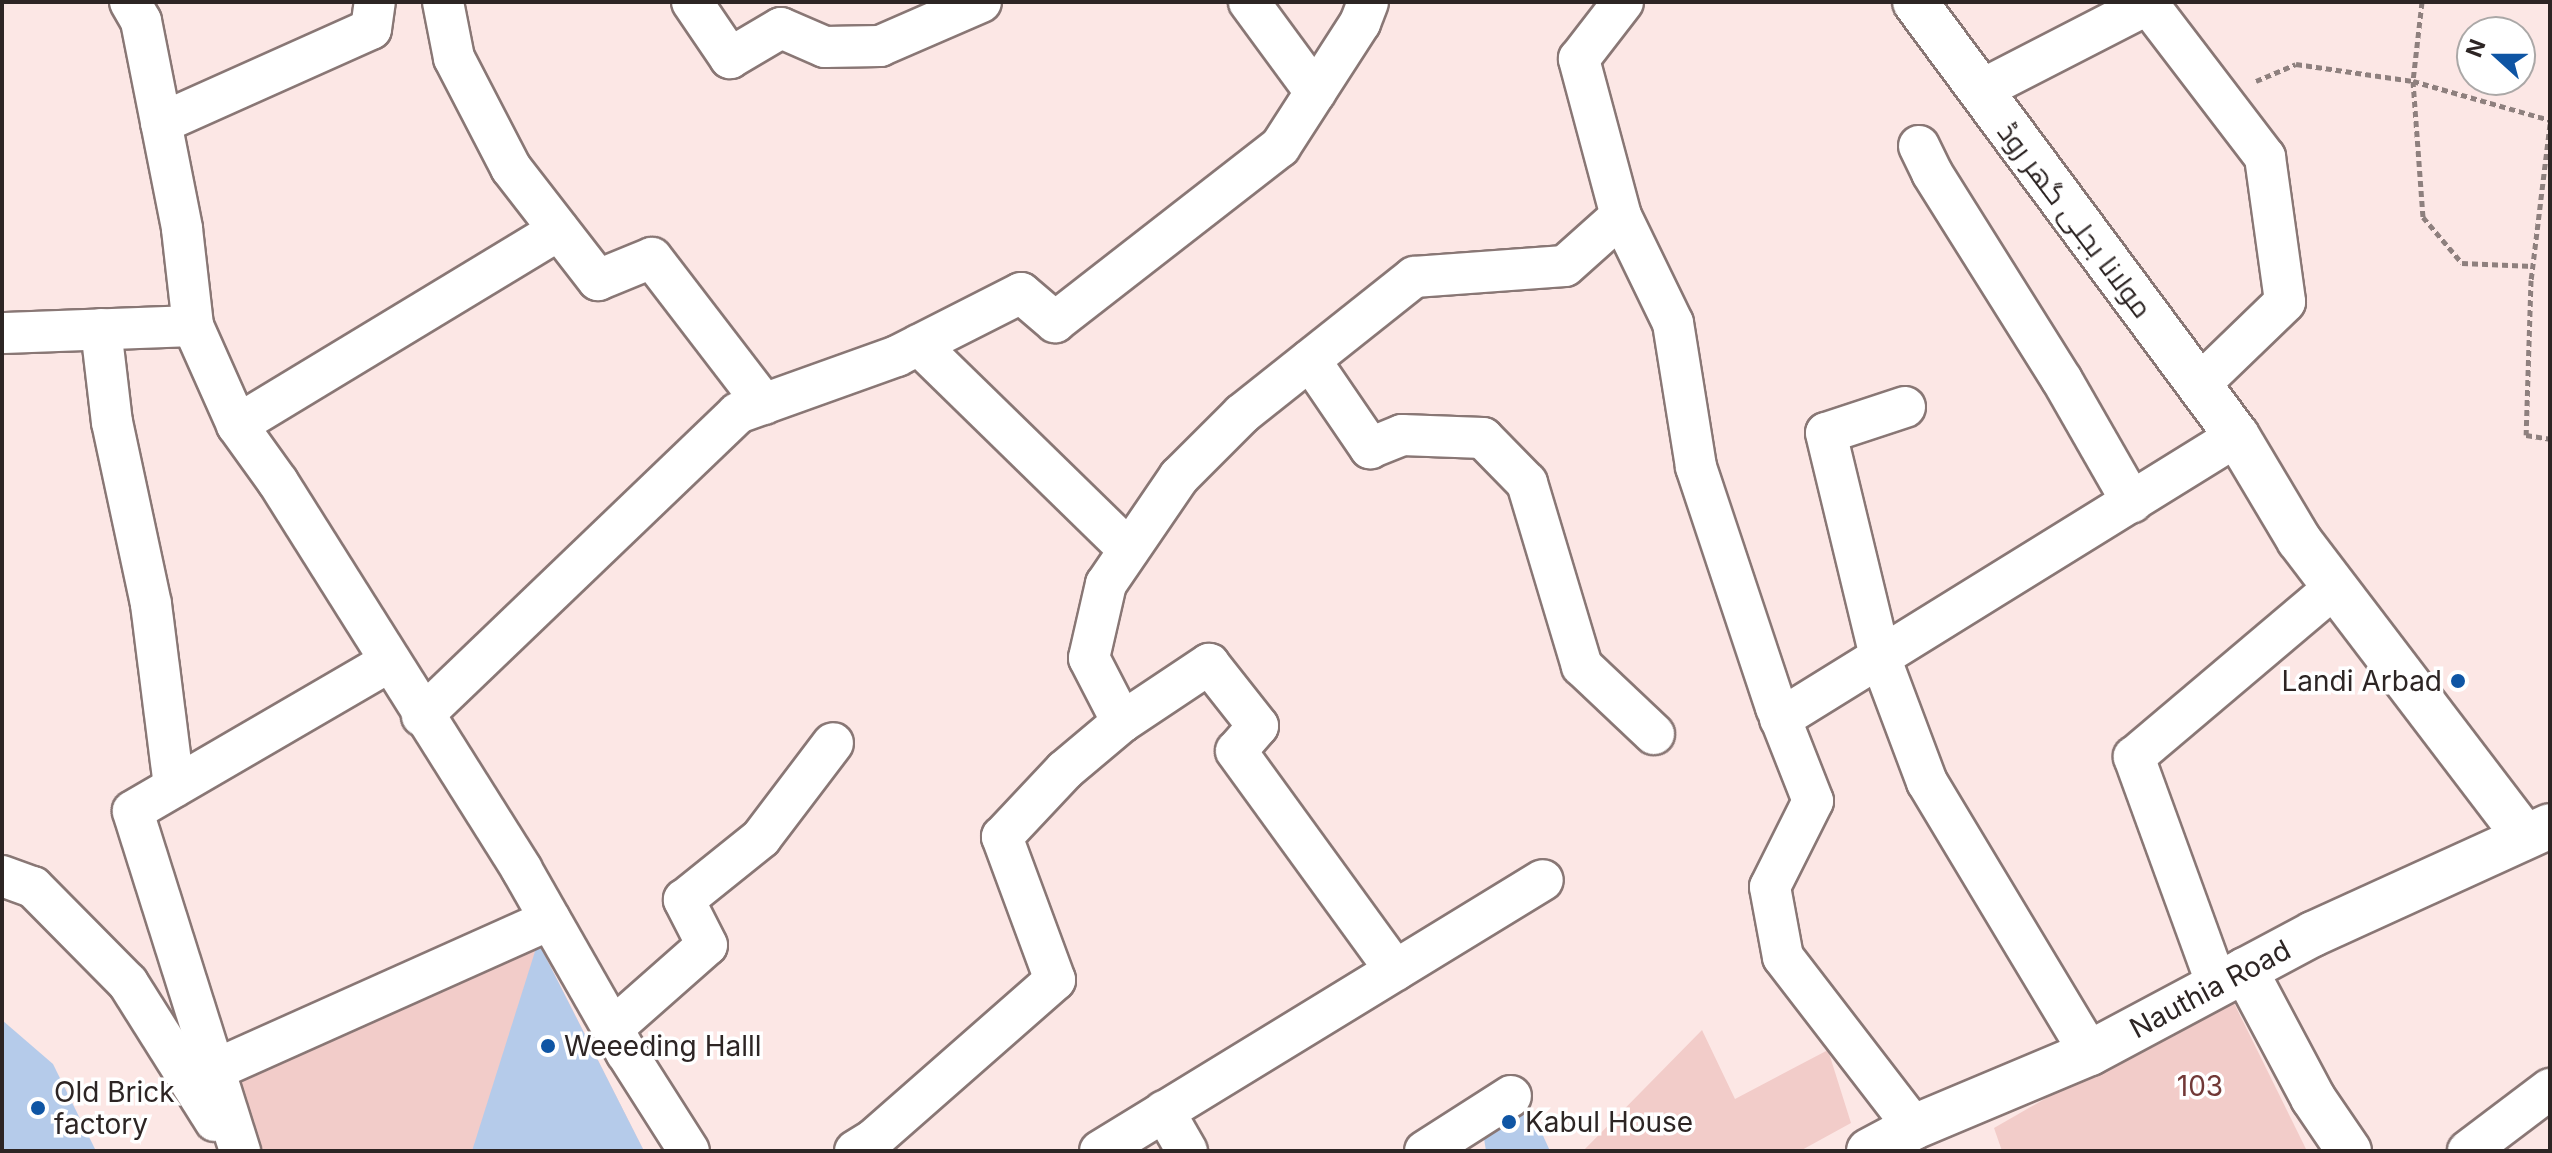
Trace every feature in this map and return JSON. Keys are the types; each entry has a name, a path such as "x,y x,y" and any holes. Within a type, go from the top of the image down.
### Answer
{"street":[{"path":"130,2 141,21 182,229 193,326 237,425 278,482 550,920 689,1151"},
{"path":"161,123 371,29 375,2"},
{"path":"443,2 454,58 511,168 598,280 652,258 764,404"},
{"path":"692,2 730,58 781,28 825,47 880,46 981,2"},
{"path":"1249,2 1315,92"},
{"path":"422,716 738,413 919,345 1021,293 1055,322 1280,147 1360,23 1368,2"},
{"path":"1623,2 1579,59 1621,216 1673,323 1696,467 1780,719 1813,801 1770,887 1783,957 1914,1127"},
{"name":"مولانا بجلی گھر روڈ","path":"1915,2 2237,436 2299,540 2537,831"},
{"path":"1979,91 2148,4 2265,157 2285,302 2199,385"},
{"path":"1919,146 1932,173 2062,380 2132,502"},
{"path":"1122,722 1089,658 1106,584 1179,477 1242,414 1414,277 1565,266 1621,216"},
{"path":"237,425 559,230"},
{"path":"2,333 193,326"},
{"path":"101,329 112,422 151,604 174,787"},
{"path":"919,345 1129,550"},
{"path":"1310,360 1370,448 1402,435 1483,438 1527,483 1582,666 1654,734"},
{"path":"1905,407 1826,433 1880,657 1927,782 2090,1053"},
{"path":"1780,719 2237,436"},
{"path":"2335,587 2134,757 2231,978 2349,1151"},
{"path":"237,1151 133,811 389,662"},
{"path":"855,1151 874,1139 1055,980 1002,837 1065,770 1122,722 1209,664 1258,726 1236,751 1395,970"},
{"path":"613,1028 707,945 684,900 761,838 833,743"},
{"name":"Nauthia Road","path":"1869,1151 1914,1127 2090,1053 2313,934 2537,831"},
{"path":"2,876 33,887 128,983 237,1151"},
{"path":"1100,1151 1543,880"},
{"path":"214,1070 550,920"},
{"path":"2468,1151 2550,1089"},
{"path":"1425,1151 1511,1096"},
{"path":"1164,1111 1187,1151"}],"path":[{"path":"2422,2 2413,81 2423,217 2462,263 2533,266"},
{"path":"2218,97 2296,64 2413,81 2550,122 2533,266 2526,435 2550,439"}],"green space":[{"path":"538,942 644,1151 258,1151 237,1079"},
{"name":"103","path":"2229,993 2307,1151 2002,1151 1994,1128"},
{"path":"1702,1030 1735,1099 1828,1050 1851,1123 1800,1151 1583,1151"}],"building":[{"name":"Weeeding Halll","path":"538,942 644,1151 472,1151"},
{"name":"Old Brick factory","path":"2,1020 53,1064 96,1151 2,1151"},
{"name":"Kabul House","path":"1519,1083 1550,1151 1486,1151 1477,1094"}],"place":[{"name":"Landi Arbad","path":"2458,681"},
{"name":"Weeeding Halll","path":"548,1046"},
{"name":"Old Brick factory","path":"38,1108"},
{"name":"Kabul House","path":"1509,1122"}]}
